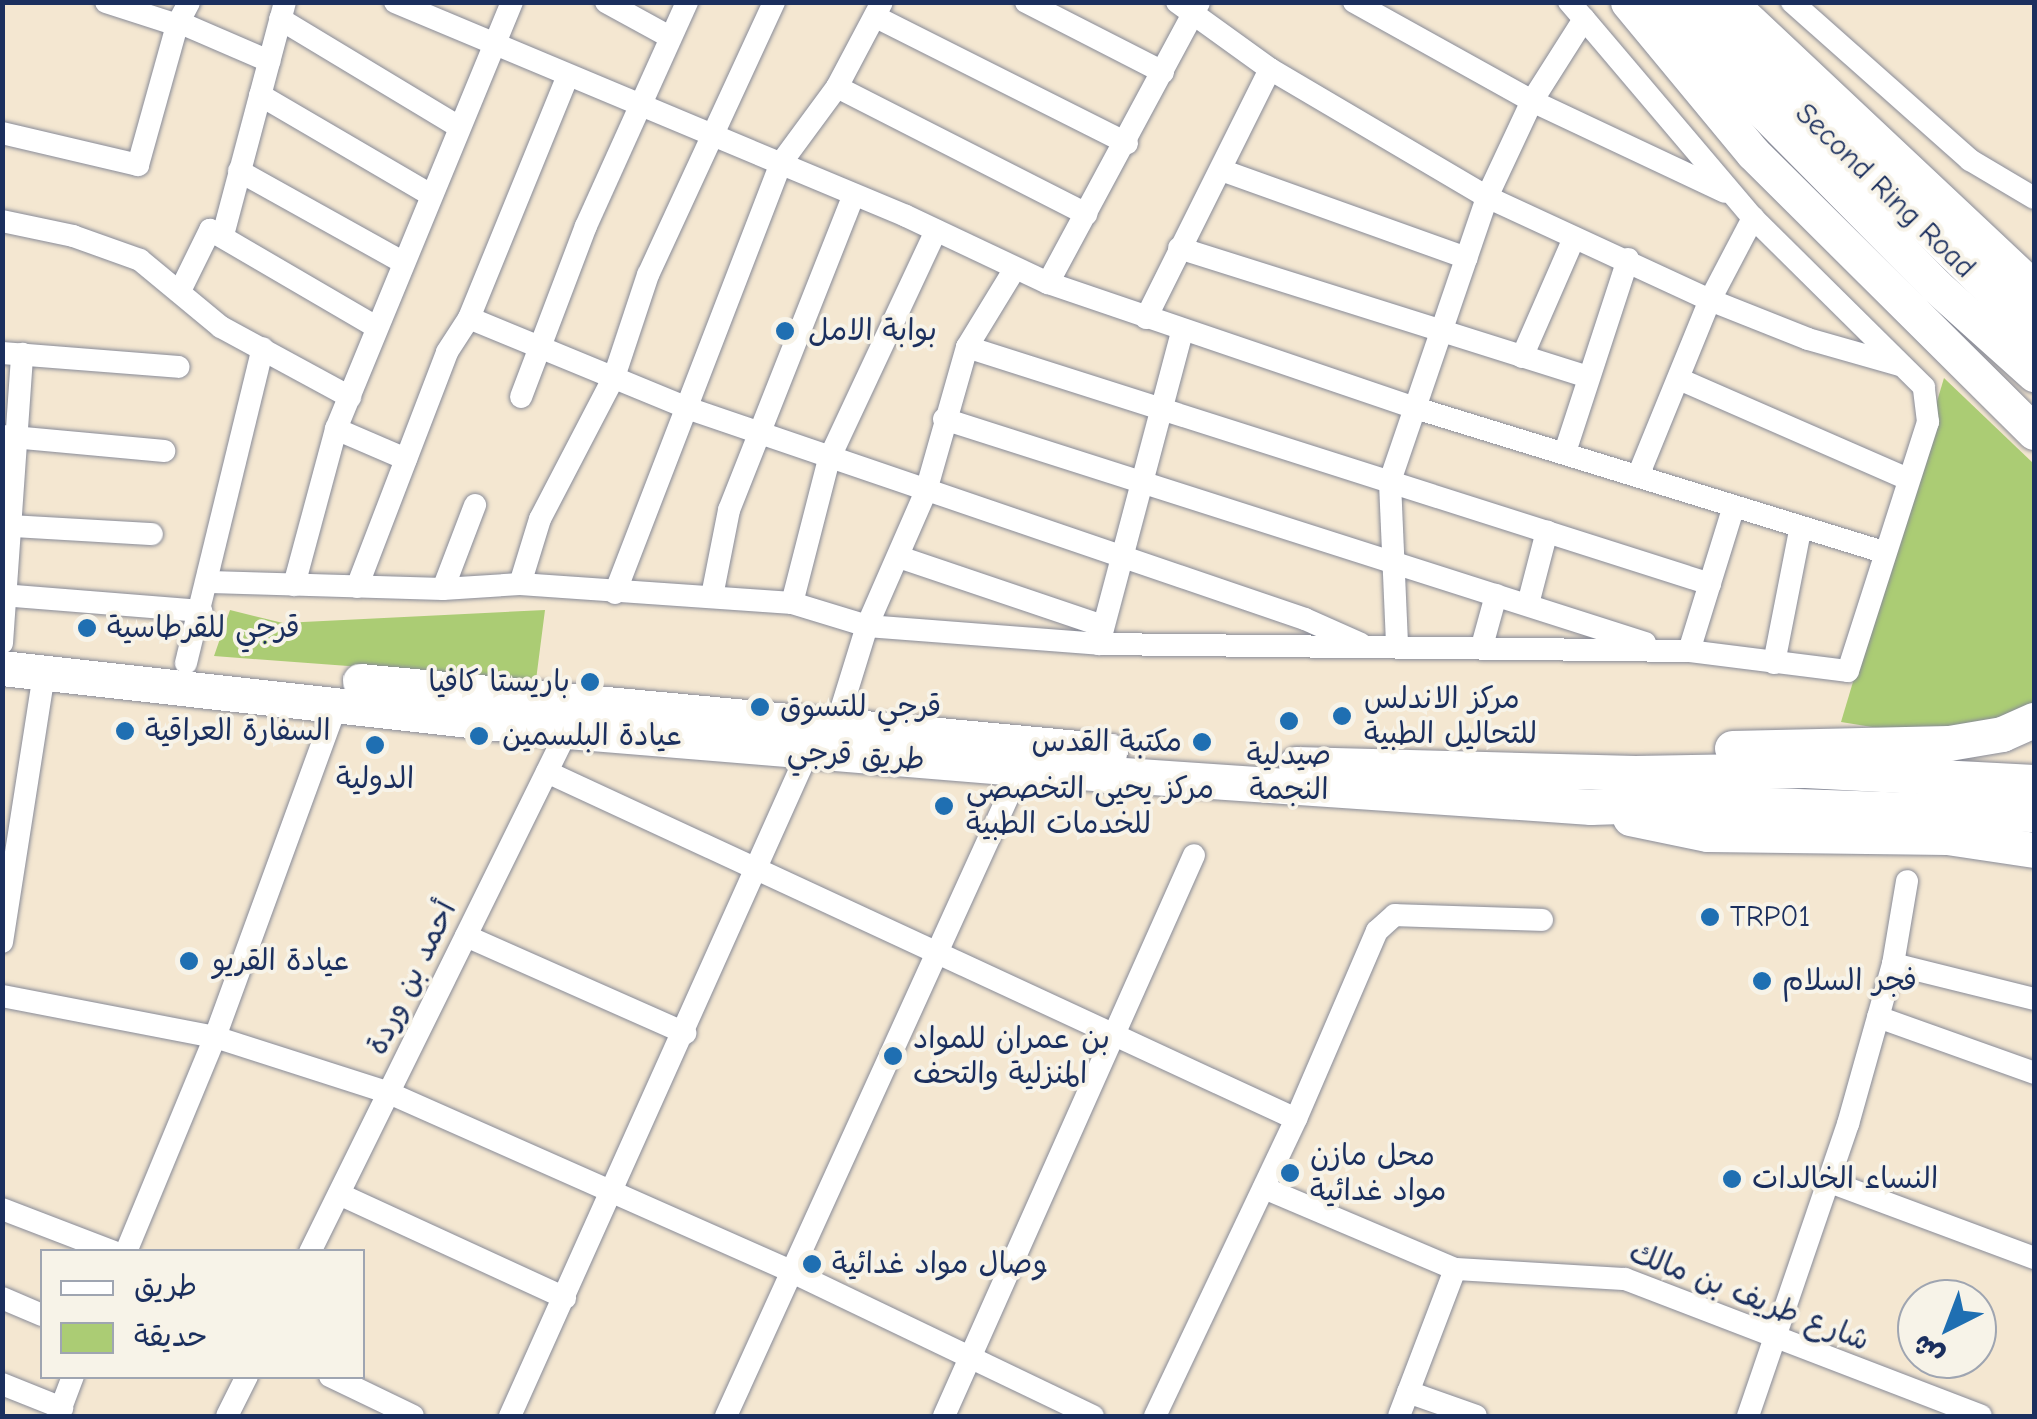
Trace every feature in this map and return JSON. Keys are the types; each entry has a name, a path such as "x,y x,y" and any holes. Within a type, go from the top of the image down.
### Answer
{"highway":[{"path":"1628,2 1753,153 2034,432"},
{"name":"Second Ring Road","path":"1656,2 1728,59 2034,332"},
{"path":"1693,2 1728,59 1936,286 2034,374"},
{"path":"1729,2 2034,288"},
{"name":"طريق قرجي","path":"2,645 1244,762 1574,772 1712,786"},
{"name":"طريق قرجي","path":"2,668 338,700 566,731 1021,768 1591,807 1712,786"},
{"path":"1574,772 1640,756 1756,746 1949,743 2002,734 2034,720"},
{"path":"1712,786 1906,772 2034,782"},
{"path":"1712,786 2034,814"},
{"path":"1591,807 1707,834 1946,837 2034,850"}],"street":[{"path":"395,2 781,163 1048,283 1412,407 1565,452 1800,530 1882,552"},
{"path":"294,584 336,429 401,261 492,41 512,2"},
{"path":"521,397 686,2"},
{"path":"520,584 540,519 614,377 648,275 717,137 774,2"},
{"path":"1026,2 1162,72"},
{"path":"1354,2 1532,101 1733,196"},
{"path":"1792,2 1970,160 2034,198"},
{"path":"111,3 183,17 269,61"},
{"path":"608,3 670,37"},
{"path":"1048,283 1126,144 1190,6 1270,69 1487,197 1710,300 1808,340 1902,366"},
{"path":"616,593 781,163 837,87 879,10 1126,144"},
{"path":"222,235 282,11 459,127"},
{"path":"210,582 443,590 520,584 792,602 867,626 1368,648 1398,644 1678,651 1848,671 1882,552 1908,479 1928,402 1924,387 1733,196 1576,11 1487,197 1444,333 1412,407 1390,481 1398,644"},
{"path":"2,133 138,165 183,17"},
{"path":"1146,318 1270,69"},
{"path":"357,587 447,352 469,318 568,75"},
{"path":"837,87 1086,214"},
{"path":"260,95 431,195"},
{"path":"1221,170 1468,258"},
{"path":"240,172 401,261"},
{"path":"712,596 729,510 854,195"},
{"path":"1638,476 1710,300 1754,218"},
{"path":"2,221 73,236 140,260 181,289 221,326 350,396"},
{"path":"792,602 829,458 936,231"},
{"path":"181,289 204,232 222,235 376,327"},
{"path":"1522,356 1574,238"},
{"path":"1178,248 1588,377"},
{"path":"1565,452 1628,259"},
{"path":"836,726 867,626 926,491 966,347 1014,270"},
{"path":"469,318 761,436 1304,618 1368,648"},
{"path":"1101,635 1118,555 1182,331"},
{"path":"966,347 1710,584"},
{"path":"186,663 210,582 263,348"},
{"path":"2,645 12,526 8,436 12,354 178,366"},
{"path":"1679,379 1908,479"},
{"path":"944,419 1678,651"},
{"path":"336,429 406,459"},
{"path":"8,436 164,451"},
{"path":"443,590 475,505"},
{"path":"1678,651 1710,584 1733,509"},
{"path":"12,526 152,534"},
{"path":"1774,663 1800,530"},
{"path":"1528,604 1547,531"},
{"path":"899,557 1101,635"},
{"path":"6,595 201,611"},
{"path":"1482,646 1496,595"},
{"path":"2,942 44,673"},
{"path":"127,1249 215,1037 338,700"},
{"name":"أحمد بن وردة","path":"312,1249 566,731"},
{"path":"510,1416 808,752"},
{"path":"726,1416 788,1270 1021,768"},
{"path":"547,772 1296,1119"},
{"path":"944,1416 1194,855"},
{"path":"1748,1416 1830,1182 1893,964 1907,881"},
{"path":"1155,1416 1296,1119 1377,931 1395,915 1542,920"},
{"path":"466,936 685,1033"},
{"path":"1893,964 2034,1000"},
{"path":"2,996 215,1037 389,1093 788,1270 1093,1416"},
{"path":"1878,1017 2034,1073"},
{"path":"1830,1182 2034,1258"},
{"name":"شارع طريف بن مالك","path":"1264,1188 1455,1268 1615,1277 1981,1416"},
{"path":"339,1194 565,1298"},
{"path":"2,1209 106,1249"},
{"path":"1398,1416 1455,1268"},
{"path":"2,1298 40,1314"},
{"path":"2,1384 60,1412 73,1379"},
{"path":"227,1416 246,1379"},
{"path":"336,1379 413,1416"},
{"path":"1408,1392 1476,1416"}],"green space":[{"path":"1944,378 2034,464 2034,701 2020,713 1960,729 1897,731 1841,722"},
{"path":"230,610 283,623 545,610 536,680 214,656"}],"place":[{"name":"بوابة الامل","path":"785,331"},
{"name":"قرجي للقرطاسية","path":"87,628"},
{"name":"باريستا كافيا","path":"590,682"},
{"name":"قرجي للتسوق","path":"760,707"},
{"name":"مركز الاندلس للتحاليل الطبية","path":"1342,716"},
{"name":"صيدلية النجمة","path":"1289,721"},
{"name":"السفارة العراقية","path":"125,731"},
{"name":"عيادة البلسمين","path":"479,736"},
{"name":"مكتبة القدس","path":"1202,742"},
{"name":"الدولية","path":"375,745"},
{"name":"مركز يحيى التخصصي للخدمات الطبية","path":"944,806"},
{"name":"TRP01","path":"1710,917"},
{"name":"عيادة القريو","path":"189,961"},
{"name":"فجر السلام","path":"1762,981"},
{"name":"بن عمران للمواد المنزلية والتحف","path":"893,1056"},
{"name":"محل مازن مواد غدائية","path":"1290,1173"},
{"name":"النساء الخالدات","path":"1732,1179"},
{"name":"وصال مواد غدائية","path":"812,1264"}]}
